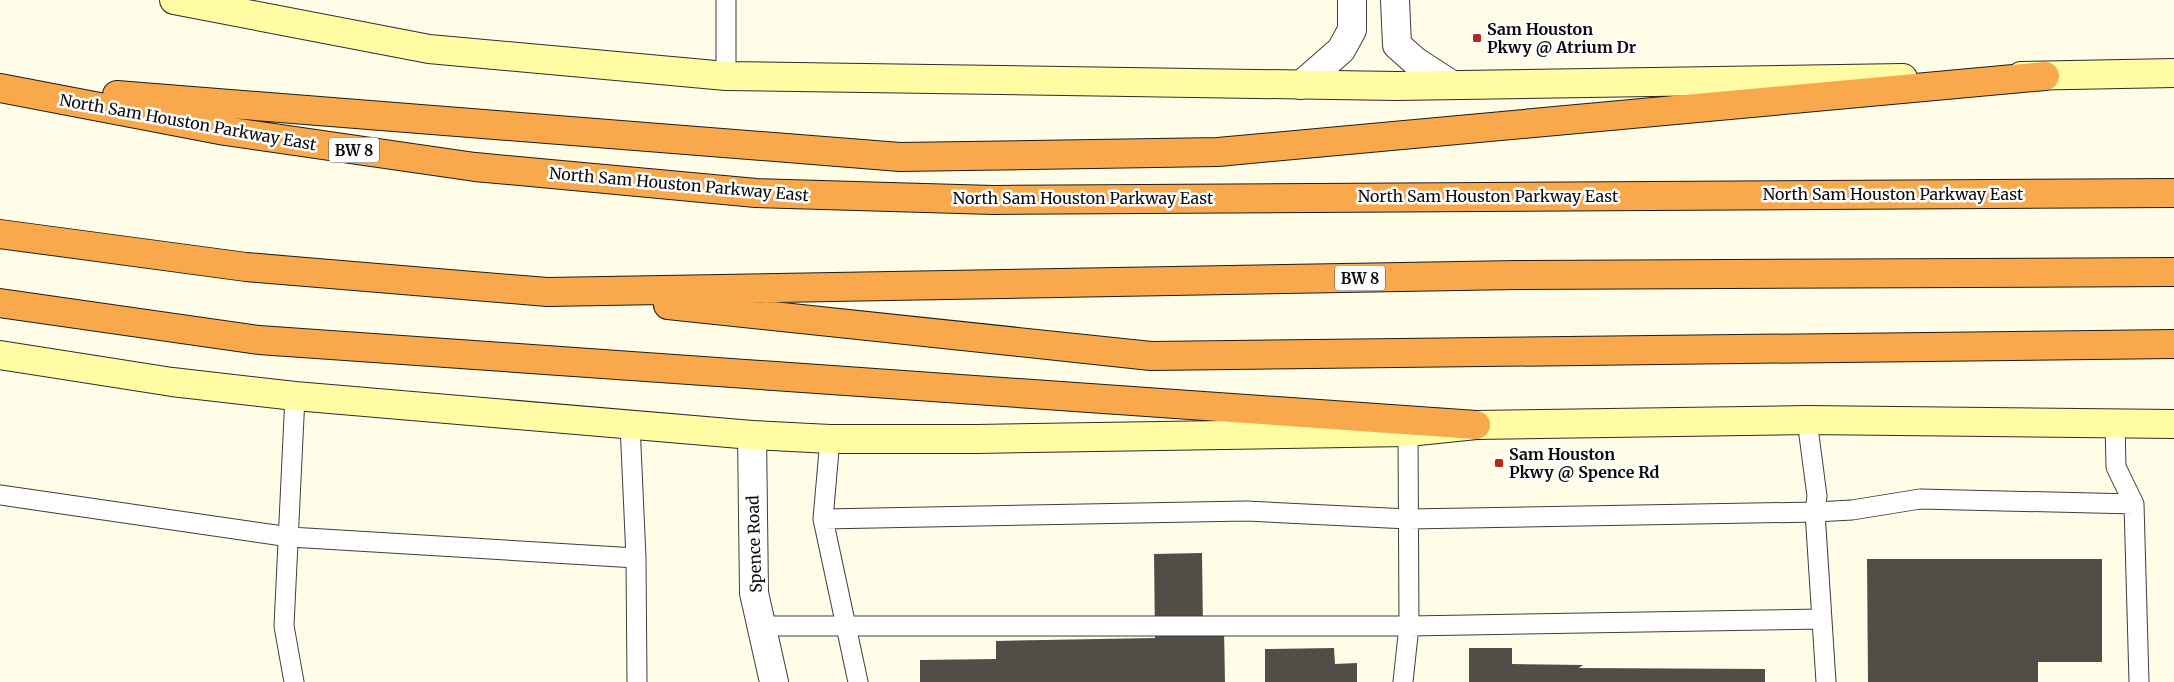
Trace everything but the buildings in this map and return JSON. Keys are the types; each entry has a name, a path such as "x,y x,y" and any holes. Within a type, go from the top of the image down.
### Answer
{"highway":[{"path":"0,87 900,158 1218,152 2045,76"},
{"name":"North Sam Houston Parkway East","path":"0,87 225,131 475,167 756,193 993,200 2174,193"},
{"name":"BW 8","path":"0,234 246,267 547,292 1507,275 2174,272"},
{"path":"547,292 1151,356 2172,344"},
{"path":"0,303 259,340 1476,425"}],"main road":[{"path":"174,0 430,49 726,76 1301,85 1452,85 2174,73"},
{"path":"0,355 172,382 295,396 752,435 830,439 977,440 1408,432 1476,425 1807,420 2174,424"}],"street":[{"path":"1301,85 1341,50 1352,30 1352,0"},
{"path":"1395,0 1396,45 1414,61 1452,85"},
{"name":"Spence Road","path":"752,435 754,593 774,682"}],"lane":[{"path":"726,0 726,76"},
{"path":"294,682 284,626 290,537 295,396"},
{"path":"1807,420 1817,496 1815,512 1826,682"},
{"path":"630,424 636,558 637,682"},
{"path":"2115,424 2116,467 2134,504 2139,682"},
{"path":"1403,682 1409,626 1408,432"},
{"path":"830,439 824,520 858,682"},
{"path":"0,495 290,537 636,558"},
{"path":"824,520 1247,511 1408,519 1815,512 1852,510 1920,499 2134,504"},
{"path":"761,626 1409,626 1822,619"}],"place":[{"name":"Sam Houston Pkwy @ Atrium Dr","path":"1477,38"},
{"name":"Sam Houston Pkwy @ Spence Rd","path":"1499,463"}]}
